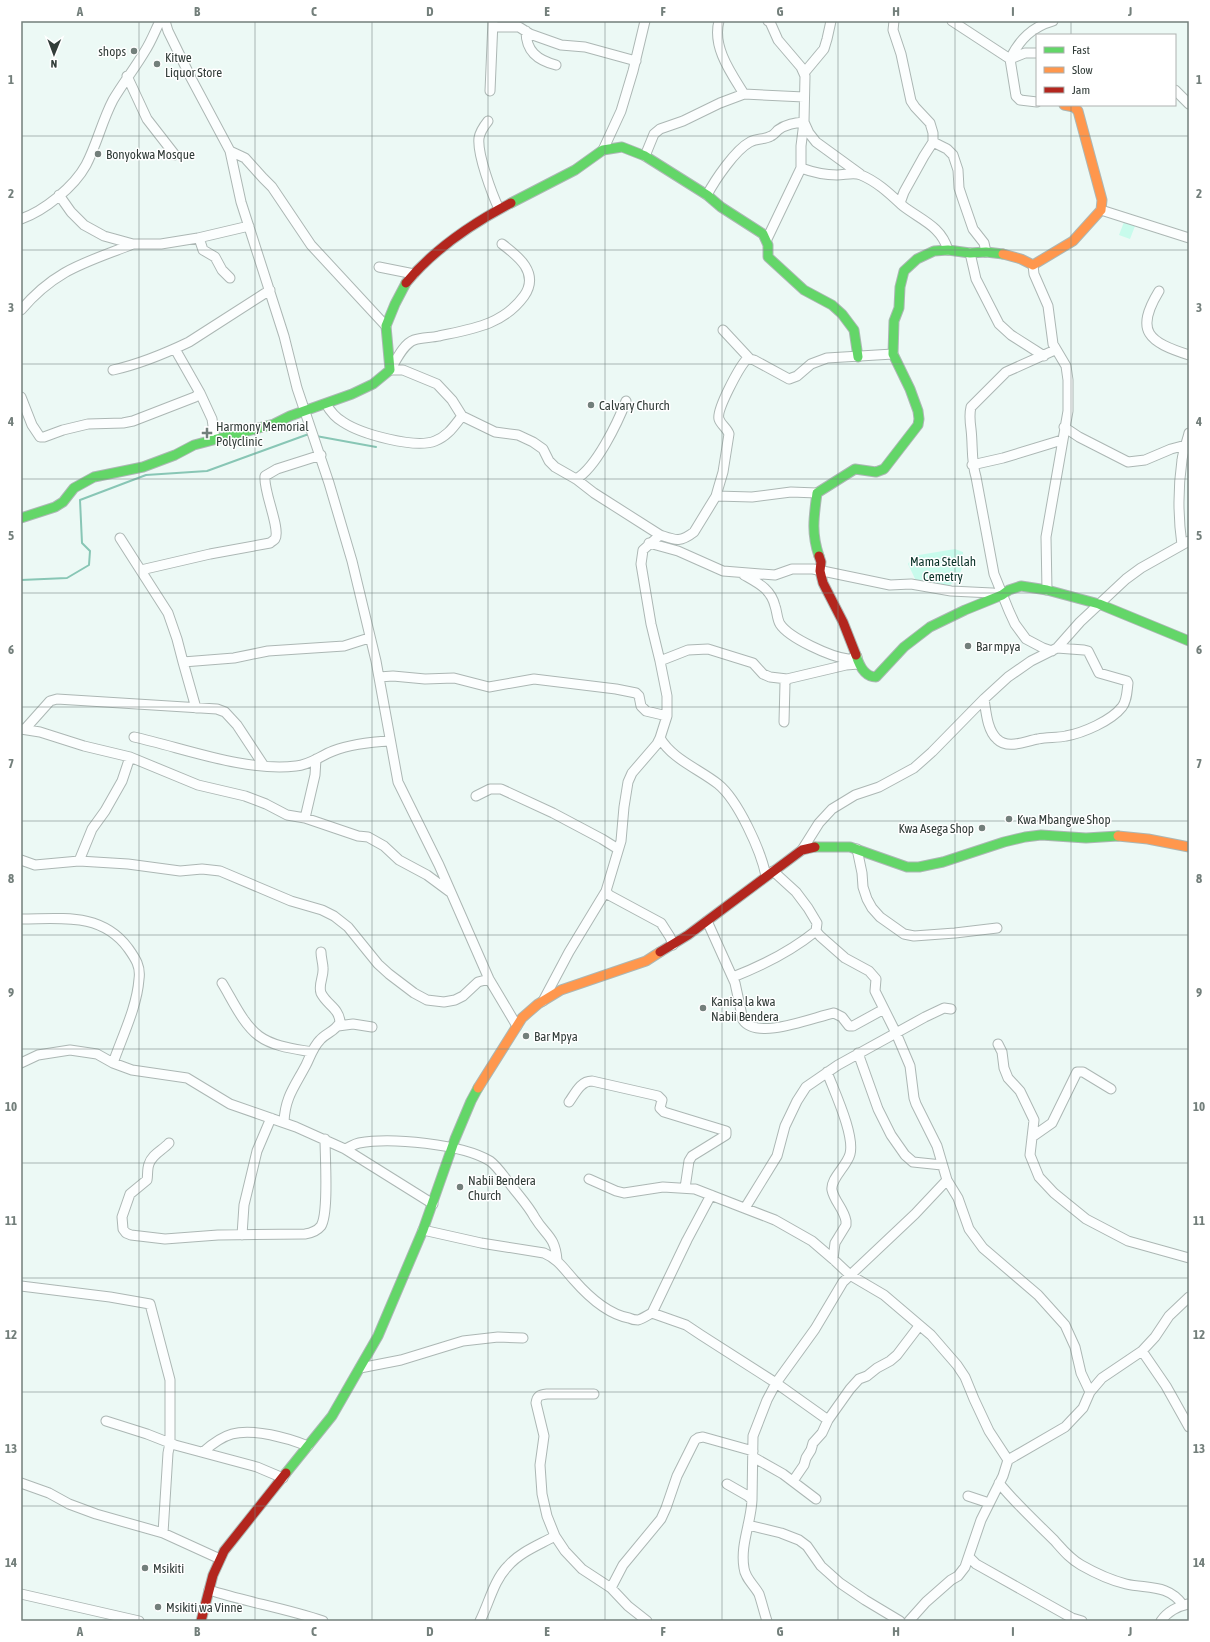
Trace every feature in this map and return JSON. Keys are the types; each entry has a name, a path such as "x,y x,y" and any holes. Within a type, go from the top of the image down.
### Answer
{"street":[{"path":"21,219 34,214 59,195 77,178 86,166 112,102 146,51 160,21"},
{"path":"165,21 168,32 230,151 241,202 270,290 284,336 297,388 320,455 356,579 379,677 395,770 401,789 420,826 489,979 517,1026"},
{"path":"604,150 621,111 636,62 645,21"},
{"path":"719,21 718,42 722,54 744,94"},
{"path":"767,240 801,168 801,146 804,122 804,73 801,66 778,40 769,21"},
{"path":"804,73 824,49 831,21"},
{"path":"894,21 893,30 901,54 911,101 930,123 933,133 933,142 904,192 900,203"},
{"path":"952,21 1010,59"},
{"path":"1036,102 1020,100 1016,96 1010,59 1021,41 1038,25 1053,21"},
{"path":"490,91 493,24 519,28 530,34 561,45 585,48 636,62"},
{"path":"526,31 526,40 530,49 538,58 556,65"},
{"path":"1010,59 1025,53 1036,53"},
{"path":"128,76 147,119 175,155"},
{"path":"1176,91 1189,104"},
{"path":"644,156 654,134 660,129 683,121 720,102 744,94 804,97"},
{"path":"1033,265 1073,241 1101,210 1102,200 1085,140 1081,120 1078,111 1074,107 1069,106"},
{"path":"488,121 480,135 479,147 492,194 499,209"},
{"path":"804,122 809,133 816,142 916,214 941,235 948,250"},
{"path":"707,195 714,182 738,152 749,142 755,139 772,136 779,130 793,123 804,122"},
{"path":"933,142 946,149 953,155 958,170 959,188 962,200 973,229 984,243 986,252"},
{"path":"390,370 386,326 398,298 405,285 414,274 444,246 479,221 499,209 575,170 604,150 622,147 644,156 707,195 721,207 763,234 767,240 769,251 768,257 804,290 832,305 850,322 856,335 858,357"},
{"path":"230,151 245,158 264,178 272,187 311,245 386,326"},
{"path":"801,168 826,174 861,175"},
{"path":"59,195 71,212 84,225 104,236 133,244 161,244 199,238 249,226"},
{"path":"1101,210 1189,236"},
{"path":"199,238 202,250 215,257 222,270 230,278"},
{"path":"21,310 34,294 52,279 87,261 133,244"},
{"path":"21,518 55,508 63,502 70,492 78,485 94,477 143,467 175,455 194,445 246,433 274,424 373,384 390,370 409,343 415,340 438,336 496,321 509,313 521,300 527,291 529,283 529,275 526,265 518,256 502,244"},
{"path":"716,496 752,497 792,492 817,493 855,469 861,468 876,473 884,469 918,425 919,419 918,411 910,389 893,354 894,321 899,308 900,287 904,271 909,265 925,254 934,251 948,250 970,253 986,252 1011,255 1033,265"},
{"path":"970,253 976,279 999,324 1011,335 1044,356"},
{"path":"1033,265 1034,274 1048,306 1056,350 1066,366 1068,376 1068,399 1046,537 1047,590"},
{"path":"378,268 414,274"},
{"path":"113,370 152,359 189,342 270,290"},
{"path":"1159,292 1151,304 1147,314 1146,323 1149,332 1160,344 1189,355"},
{"path":"724,330 750,359 789,379 793,379 811,364 839,356 858,357 893,354"},
{"path":"175,349 200,393 212,419 215,440"},
{"path":"984,699 992,733 1003,743 1016,744 1040,738 1065,736 1076,733 1099,723 1121,708 1125,703 1127,681 1100,673 1088,651 1055,650 1033,644 1021,633 1015,624 994,574 976,477 972,465 969,413 971,407 1006,372 1056,350"},
{"path":"390,370 403,370 437,384 452,400 462,416 495,432 523,436 543,449 554,467 576,479 660,535 679,540 694,532 716,496 723,472 729,434 728,430 719,419 719,414 736,376 745,362 750,359"},
{"path":"21,397 38,435 44,437 63,430 88,424 123,423 133,421 195,398 200,393"},
{"path":"576,479 586,471 607,441 618,423 626,401"},
{"path":"326,404 336,417 351,426 381,437 418,444 434,441 447,434 462,416"},
{"path":"1064,427 1079,437 1128,462 1145,460 1171,449 1186,445"},
{"path":"201,1621 209,1590 220,1559 243,1525 283,1478 332,1416 378,1336 423,1230 452,1148 471,1101 487,1072 526,1013 562,990 646,961 673,945 707,921 802,850 819,823 832,809 855,795 879,787 914,768 932,752 984,699 1021,667 1055,650 1098,604 1126,579 1140,568 1186,543 1179,522 1182,458 1189,433"},
{"path":"972,465 1003,458 1062,440"},
{"path":"141,570 210,554 270,543 275,539 276,532 265,476 277,469 320,455"},
{"path":"817,493 813,523 814,542 820,562 820,571 823,583 843,622 858,661 866,674 872,677 876,677 904,647 930,627 965,610 1002,595 1009,590 1021,586 1047,590 1098,604 1189,640"},
{"path":"543,1001 569,952 606,891 622,834 623,813 628,782 632,773 650,754 660,738 667,716 668,703 660,661 653,635 641,564 643,550 660,535"},
{"path":"120,538 168,613 177,639 196,708"},
{"path":"650,543 678,551 723,571 775,575 787,570 798,568 813,569 890,585 911,584 951,591 992,593 1002,595"},
{"path":"741,573 758,582 767,590 775,604 780,624 795,638 833,654 858,661"},
{"path":"183,662 234,658 268,651 344,646 369,638"},
{"path":"660,661 688,650 708,649 753,663 763,674 770,677 787,679 858,661"},
{"path":"379,677 393,676 425,679 454,678 489,687 534,679 616,689 636,693 639,696 641,706 646,711 667,716"},
{"path":"784,722 785,683 787,679"},
{"path":"264,766 246,736 225,712 210,708 57,699 50,701 23,729 130,757 198,784 245,796 266,804 287,815 305,818 358,836 374,839 399,860 427,875 451,893"},
{"path":"134,737 224,759 264,766 297,766 309,764 333,751 350,746 390,741"},
{"path":"660,738 665,746 677,757 694,767 728,793 757,847 769,874 796,892 808,908 816,923 816,931 833,949 872,974 877,982 875,991 896,1033 910,1066 914,1098 937,1146 947,1180 960,1203 969,1229 983,1248 1038,1295 1065,1325 1075,1347 1081,1373 1090,1392"},
{"path":"79,861 92,829 105,811 122,781 130,757"},
{"path":"305,818 315,775 316,759"},
{"path":"476,796 490,788 501,790 553,813 602,838 618,849"},
{"path":"802,850 826,846 850,847 907,867 919,867 943,862 1004,842 1041,835 1086,838 1119,836 1148,839 1189,847"},
{"path":"857,849 867,899 872,908 880,917 904,934 914,936 996,928"},
{"path":"21,860 35,865 79,861 128,864 180,871 202,869 220,871 291,901 322,910 334,916 348,927 378,964 414,993 427,1000 444,1002 455,1000 467,993 478,982 489,979"},
{"path":"606,891 661,923 673,945"},
{"path":"21,919 84,920 96,923 115,933 136,959 140,974 136,994 113,1063"},
{"path":"707,921 733,977 743,1020 746,1025 751,1027 785,1027 834,1014 842,1017 849,1026 853,1026 884,1009"},
{"path":"733,977 781,956 795,948 816,931"},
{"path":"321,952 324,969 320,984 321,992 326,1000 337,1011 340,1022 338,1026"},
{"path":"222,984 248,1025 260,1037 277,1044 312,1052"},
{"path":"745,1208 777,1156 784,1126 806,1087 827,1072 934,1012 944,1008 951,1009"},
{"path":"284,1122 284,1112 289,1095 316,1045 324,1036 338,1026 353,1024 372,1028"},
{"path":"998,1044 1002,1052 1004,1068 1008,1078 1020,1090 1032,1113 1034,1120 1030,1155 1040,1177 1054,1193 1086,1219 1128,1241 1189,1258"},
{"path":"21,1063 38,1055 70,1050 97,1054 113,1063 144,1072 187,1078 230,1104 284,1122 345,1149 433,1204"},
{"path":"858,1054 878,1109 891,1135 905,1155 913,1162 942,1165"},
{"path":"827,1072 843,1114 851,1143 850,1155 843,1169 833,1182 832,1189 845,1217 846,1225 835,1243 833,1258"},
{"path":"1032,1137 1052,1123 1077,1072 1083,1072 1111,1089"},
{"path":"569,1102 584,1082 592,1081 658,1096 662,1100 660,1108 664,1112 726,1131 726,1135 692,1156 689,1161 685,1188"},
{"path":"242,1235 244,1205 257,1151 271,1118"},
{"path":"169,1143 151,1159 148,1165 147,1180 130,1194 122,1217 123,1229 126,1233 131,1235 165,1238 305,1234 315,1232 320,1227 325,1214 325,1139"},
{"path":"345,1149 357,1144 407,1141 452,1148 476,1155 490,1162 498,1169 527,1204 541,1227 556,1246 557,1260"},
{"path":"589,1179 624,1193 663,1188 685,1188 711,1195 775,1220 812,1241 833,1258 850,1276 884,1294 931,1335 961,1371 989,1431 1008,1460"},
{"path":"767,1621 759,1596 746,1576 743,1554 752,1512 753,1436 767,1400 776,1383 815,1329 843,1282 915,1214 947,1180"},
{"path":"423,1230 481,1243 544,1253 557,1260 575,1282 598,1303 622,1317 638,1320 652,1313 711,1195"},
{"path":"21,1286 110,1297 150,1304 170,1380 170,1443 168,1452 163,1533"},
{"path":"909,1621 932,1597 962,1571 969,1557 981,1520 999,1483 1008,1460 1065,1427 1083,1408 1090,1392 1102,1378 1142,1351 1169,1316 1189,1296"},
{"path":"652,1313 686,1326 776,1383 828,1420"},
{"path":"793,1481 804,1465 813,1443 822,1433 828,1420 850,1388 860,1379 867,1376 876,1368 890,1361 897,1355 919,1326"},
{"path":"360,1368 401,1360 463,1341 498,1337 523,1338"},
{"path":"1142,1351 1166,1386 1189,1426"},
{"path":"594,1394 547,1394 539,1395 536,1398 544,1436 540,1465 542,1494 547,1516 555,1536 565,1551 582,1570 611,1588 628,1606 647,1621"},
{"path":"106,1421 170,1443 257,1467 283,1478"},
{"path":"203,1452 216,1441 226,1436 241,1433 278,1436 308,1446"},
{"path":"611,1588 623,1565 661,1519 677,1476 695,1440 698,1438 704,1437 753,1454 793,1481 816,1499"},
{"path":"21,1483 49,1493 69,1504 96,1514 163,1533 220,1559"},
{"path":"999,1483 1031,1518 1054,1540 1066,1555 1076,1562 1107,1578 1126,1584 1152,1587 1168,1591 1186,1605 1169,1612 1161,1621"},
{"path":"728,1484 752,1500"},
{"path":"968,1496 989,1503"},
{"path":"748,1525 781,1533 800,1540 808,1546 821,1566 836,1579 861,1597 900,1621"},
{"path":"480,1621 507,1566 522,1554 555,1536"},
{"path":"969,1557 976,1564 1072,1618 1082,1621"},
{"path":"209,1590 241,1600 294,1611 323,1621"},
{"path":"21,1594 139,1621"}],"green space":[{"path":"1124,222 1135,226 1130,239 1119,235"},
{"name":"Mama Stellah Cemetry","path":"955,549 963,552 963,563 959,575 949,586 917,583 908,564 913,556"}],"waterway":[{"path":"21,580 67,578 89,565 90,551 82,543 80,500 146,475 207,471 306,435 310,435"},
{"path":"316,436 376,447"}],"traffic: fast":[{"path":"511,203 575,170 603,150 622,147 645,156 707,195 721,207 763,234 768,245 768,257 804,290 832,305 842,314 854,330 858,357"},
{"path":"819,556 816,548 814,532 817,493 855,469 876,472 884,469 918,425 918,411 910,389 893,354 894,321 899,308 900,287 904,271 917,259 934,251 948,250 970,253 986,252 1003,254"},
{"path":"21,518 55,507 63,502 74,488 94,477 143,467 175,455 194,445 274,424 290,416 352,394 373,384 390,370 386,326 406,283"},
{"path":"856,655 860,666 865,673 876,677 904,647 930,627 965,610 1002,595 1009,590 1021,586 1047,590 1099,604 1189,641"},
{"path":"815,847 850,847 907,867 919,867 943,862 1004,842 1025,837 1041,835 1086,838 1118,836"},
{"path":"286,1473 332,1416 378,1336 423,1230 455,1139 478,1088"}],"traffic: slow":[{"path":"1003,254 1021,259 1033,265 1073,241 1101,210 1102,200 1078,111 1074,107 1069,106"},
{"path":"1118,836 1148,839 1189,847"},
{"path":"478,1088 522,1018 538,1004 561,990 646,961 660,952"}],"traffic: jam":[{"path":"406,283 429,259 468,228 511,203"},
{"path":"819,556 821,562 820,571 823,583 843,622 856,655"},
{"path":"660,952 688,935 802,850 815,847"},
{"path":"201,1621 213,1575 224,1551 286,1473"}],"place":[{"name":"shops","path":"134,51"},
{"name":"Kitwe Liquor Store","path":"157,64"},
{"name":"Bonyokwa Mosque","path":"98,154"},
{"name":"Calvary Church","path":"591,405"},
{"name":"Harmony Memorial Polyclinic","path":"207,433"},
{"name":"Bar mpya","path":"968,646"},
{"name":"Kwa Mbangwe Shop","path":"1009,819"},
{"name":"Kwa Asega Shop","path":"982,828"},
{"name":"Kanisa la kwa Nabii Bendera","path":"703,1008"},
{"name":"Bar Mpya","path":"526,1036"},
{"name":"Nabii Bendera Church","path":"460,1187"},
{"name":"Msikiti","path":"145,1568"},
{"name":"Msikiti wa Vinne","path":"158,1607"}]}
